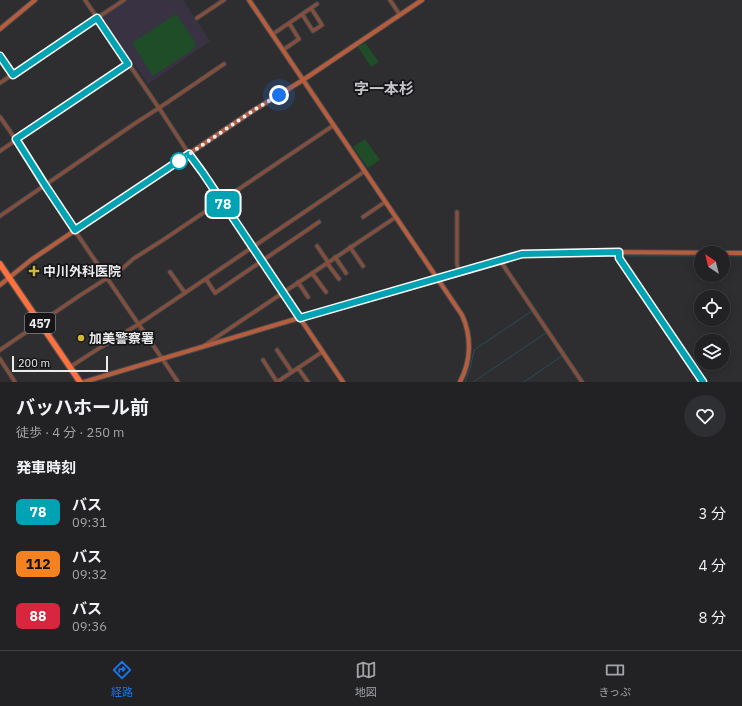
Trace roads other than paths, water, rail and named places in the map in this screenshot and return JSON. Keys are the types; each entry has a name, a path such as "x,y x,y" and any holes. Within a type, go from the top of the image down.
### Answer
{"highway":[{"name":"457","path":"0,264 8,278 80,382"}],"street":[{"path":"0,28 34,0"},
{"path":"85,0 173,128 343,382"},
{"path":"0,83 124,0"},
{"path":"197,18 224,0"},
{"path":"250,0 385,202 459,309 468,331 469,340 469,356 460,382"},
{"path":"390,0 400,15"},
{"path":"0,285 31,260 75,230 422,0"},
{"path":"273,34 317,4"},
{"path":"302,14 313,31 322,25 311,8"},
{"path":"283,50 299,40 288,23"},
{"path":"0,56 13,75"},
{"path":"0,151 128,64"},
{"path":"0,216 224,64"},
{"path":"0,117 178,382"},
{"path":"0,350 334,125"},
{"path":"70,367 139,324 365,171"},
{"path":"363,216 385,202"},
{"path":"457,212 457,264 459,272"},
{"path":"204,346 396,217"},
{"path":"206,279 215,293 319,222"},
{"path":"317,246 339,279"},
{"path":"350,247 363,266"},
{"path":"84,382 437,278 500,261 514,255 529,253 619,255 742,253"},
{"path":"619,255 703,382"},
{"path":"335,257 346,273"},
{"path":"500,261 582,382"},
{"path":"170,272 185,293"},
{"path":"312,273 326,292"},
{"path":"298,282 308,297"},
{"path":"277,350 292,372"},
{"path":"263,360 277,382 322,352"},
{"path":"0,359 16,382"},
{"path":"298,368 308,382"},
{"path":"284,377 288,382"}],"waterway":[{"path":"522,256 694,256"},
{"path":"730,256 742,256"},
{"path":"444,278 500,262"},
{"path":"306,319 431,282"},
{"path":"465,382 470,369 474,350 532,311"},
{"path":"167,360 297,321"},
{"path":"473,382 546,333"},
{"path":"524,382 562,356"}],"place":[{"name":"中川外科医院","path":"34,271"},
{"name":"加美警察署","path":"81,338"}],"district":[{"name":"字一本杉","path":"384,88"}]}
